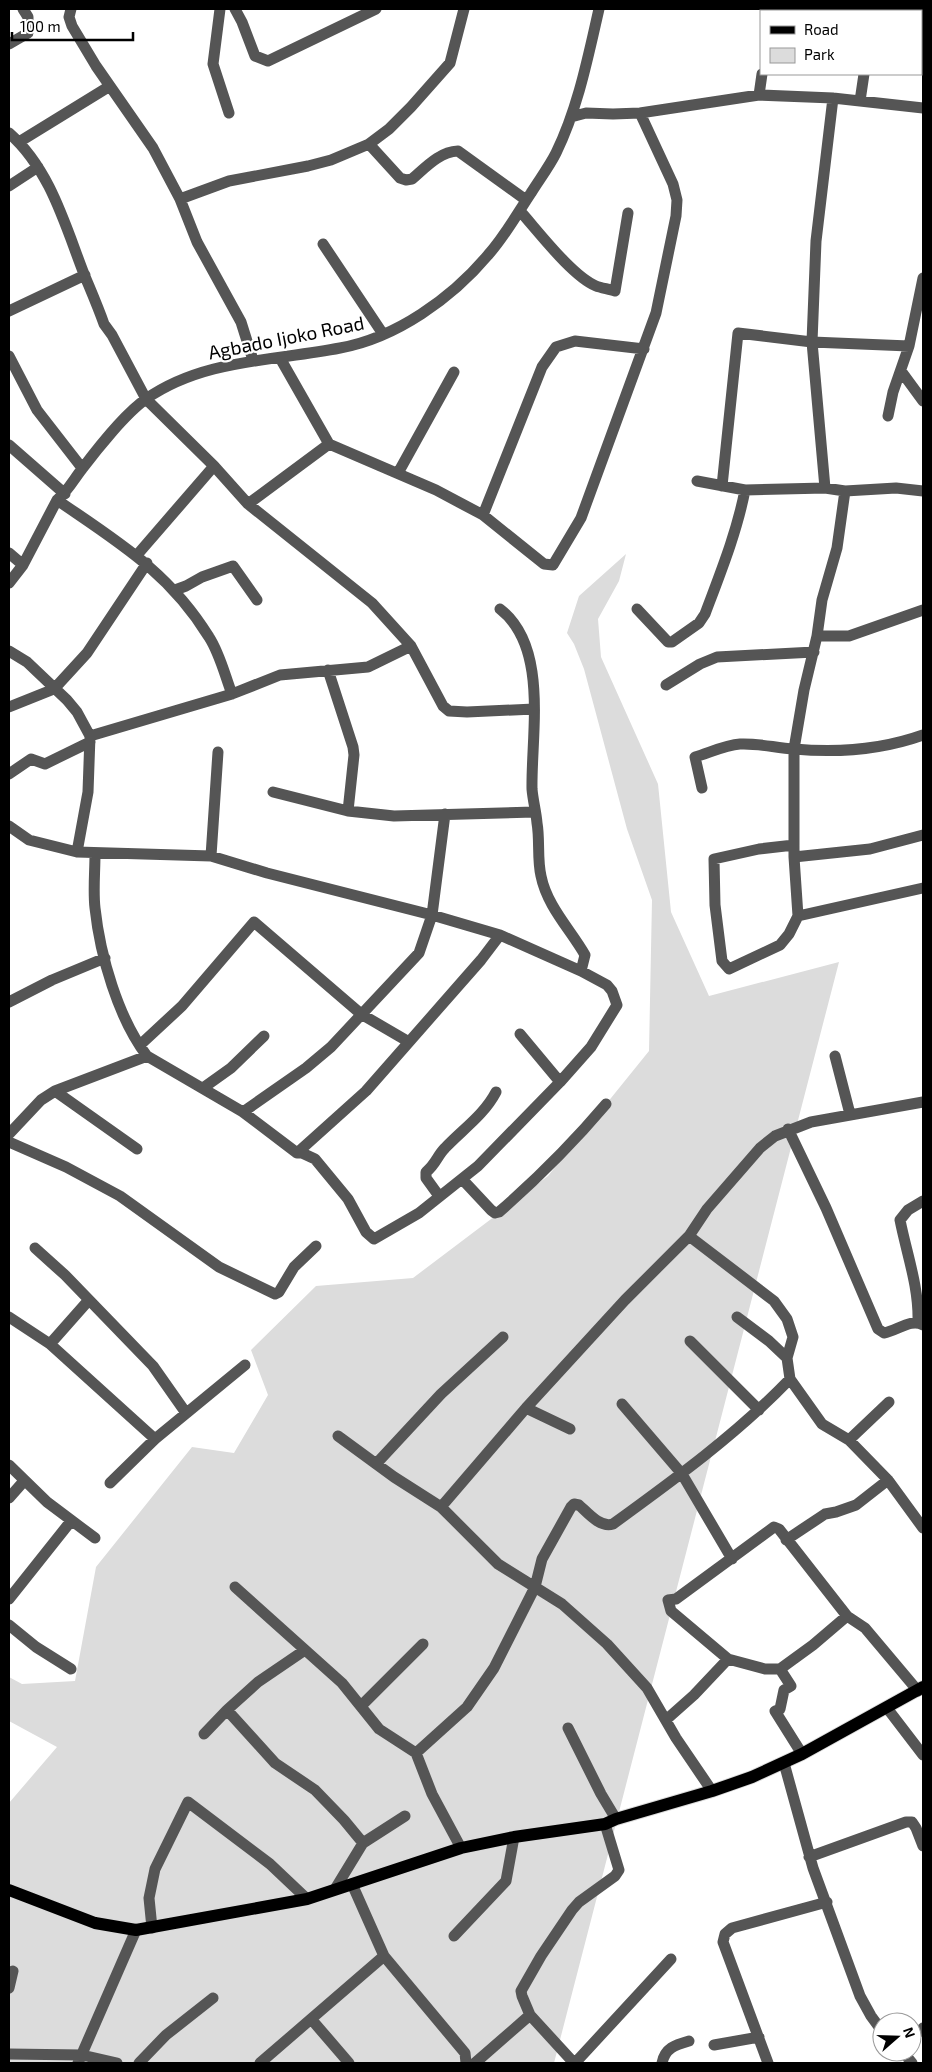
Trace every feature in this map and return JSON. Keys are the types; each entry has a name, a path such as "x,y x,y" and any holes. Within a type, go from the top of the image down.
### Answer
{"main road":[{"path":"9,1890 96,1923 136,1930 306,1899 461,1848 514,1837 610,1822 712,1791 784,1763 920,1689"}],"street":[{"path":"9,44 28,33 28,17 23,9"},
{"path":"71,9 69,17 72,26 110,86 153,148 180,198 197,242 241,322 253,360"},
{"path":"220,9 213,64 229,113"},
{"path":"235,9 242,22 254,56 268,61 376,9"},
{"path":"180,198 229,181 332,160 369,144 389,129 450,63 464,9"},
{"name":"Agbado Ijoko Road","path":"9,582 23,566 61,497 82,468 116,428 146,399 198,373 253,360 280,358 342,348 367,341 383,334 431,306 474,271 490,254 520,211 555,153 571,116 599,9"},
{"path":"759,95 762,75"},
{"path":"860,101 864,75"},
{"path":"19,142 110,86"},
{"path":"571,116 586,113 640,113 759,95 833,98 923,108"},
{"path":"825,488 812,342 816,241 833,98"},
{"path":"280,358 329,444 436,490 483,516 544,564 553,565 581,518 644,349 656,313 676,216 677,200 673,184 640,113"},
{"path":"9,133 19,142 38,167 64,219 104,324 112,335 146,399 214,466 248,504 360,593 412,646 443,706 449,711 534,709"},
{"path":"369,144 400,178 406,180 412,179 439,157 450,151 458,151 526,200"},
{"path":"9,186 38,167"},
{"path":"520,211 569,266 594,286 615,291 628,213"},
{"path":"323,244 383,334"},
{"path":"9,310 85,275"},
{"path":"888,416 893,392 909,346 923,278"},
{"path":"722,486 738,333 812,342 909,346"},
{"path":"483,516 542,367 556,347 575,341 644,349"},
{"path":"9,356 37,410 82,468"},
{"path":"901,371 923,401"},
{"path":"398,473 454,372"},
{"path":"248,504 329,444"},
{"path":"9,445 61,497 147,563 174,590 209,636 232,694"},
{"path":"137,555 214,466"},
{"path":"697,481 745,490 825,488 845,491 896,488 923,491"},
{"path":"637,609 668,642 672,642 699,623 705,614 734,534 745,490"},
{"path":"845,491 837,548 822,600 814,652 804,690 794,749 794,851 798,916 789,934 780,945 729,969 722,961 715,905 714,859 759,849 794,851 870,849 923,835"},
{"path":"9,553 23,566"},
{"path":"9,707 54,689 87,653 147,563"},
{"path":"174,590 233,566 257,600"},
{"path":"500,609 514,623 526,646 531,664 534,709 532,790 537,822 540,874 552,904 585,955 585,962 581,972"},
{"path":"817,636 849,636 923,610"},
{"path":"9,774 31,759 44,764 90,739 232,694 280,675 368,667 412,646"},
{"path":"9,652 27,662 77,712 90,739 88,792 77,852"},
{"path":"666,685 700,664 717,658 814,652"},
{"path":"328,670 353,747 354,755 348,811"},
{"path":"702,788 695,757 738,744 757,744 794,749 867,750 888,746 923,735"},
{"path":"211,856 218,752"},
{"path":"273,792 348,811 394,816 534,812"},
{"path":"243,1112 318,1058 418,953 432,914 445,814"},
{"path":"9,826 29,840 77,852 211,856 267,873 432,914 500,935 581,972 607,985 612,991 617,1005 591,1047 560,1082 478,1166 419,1213 374,1239 366,1232 348,1199 315,1159 302,1153 297,1153 243,1112 147,1056 140,1046 118,1001 104,958 95,908 95,854"},
{"path":"798,916 923,888"},
{"path":"140,1046 182,1006 254,922 361,1014 409,1042"},
{"path":"297,1153 359,1098 481,960 500,935"},
{"path":"9,1002 52,980 104,958"},
{"path":"520,1034 560,1082"},
{"path":"203,1088 231,1068 264,1036"},
{"path":"9,1134 41,1100 55,1091 147,1056"},
{"path":"835,1056 850,1114"},
{"path":"55,1091 137,1149"},
{"path":"439,1196 426,1178 426,1172 435,1165 443,1150 490,1104 496,1092"},
{"path":"441,1507 526,1408 625,1300 689,1236 707,1209 744,1165 775,1136 788,1129 811,1122 923,1102"},
{"path":"462,1179 491,1210 495,1213 499,1212 533,1183 569,1147 606,1104"},
{"path":"788,1129 822,1199 878,1329 884,1333 893,1332 911,1323 921,1324 916,1283 900,1220 908,1210 923,1201"},
{"path":"9,1142 66,1167 120,1196 219,1267 275,1294 280,1292 298,1263 316,1246"},
{"path":"689,1236 774,1301 787,1319 793,1337 787,1358 790,1379 822,1424 849,1440 888,1480 923,1528"},
{"path":"35,1248 65,1275 88,1301 157,1370 186,1413"},
{"path":"50,1344 88,1301"},
{"path":"9,1317 50,1344 155,1440"},
{"path":"737,1317 769,1341 787,1358"},
{"path":"376,1464 441,1394 503,1337"},
{"path":"690,1341 759,1410"},
{"path":"110,1483 155,1440 245,1365"},
{"path":"416,1753 467,1707 494,1668 535,1587 542,1559 574,1504 579,1505 602,1524 607,1526 613,1524 682,1474 759,1410 790,1379"},
{"path":"849,1440 889,1402"},
{"path":"622,1404 682,1474 732,1559"},
{"path":"526,1408 570,1429"},
{"path":"338,1436 441,1507 498,1564 562,1604 607,1644 647,1688 667,1719 676,1738 712,1791"},
{"path":"9,1465 24,1481 71,1521 95,1538"},
{"path":"786,1540 824,1514 856,1505 888,1480"},
{"path":"9,1498 24,1481"},
{"path":"9,1599 71,1521"},
{"path":"847,1616 814,1645 780,1669 765,1670 728,1659 672,1611 668,1600 676,1599 774,1527 779,1529 847,1616 865,1628 920,1689"},
{"path":"235,1587 342,1683 379,1729 416,1753 432,1794 461,1848"},
{"path":"9,1625 36,1647 71,1669"},
{"path":"361,1706 423,1644"},
{"path":"204,1734 258,1682 305,1650"},
{"path":"667,1719 694,1695 728,1659"},
{"path":"780,1669 791,1686 784,1690 780,1709 775,1711 802,1754"},
{"path":"886,1708 923,1755"},
{"path":"227,1710 274,1763 314,1790 344,1820 363,1843"},
{"path":"568,1728 610,1822 619,1870 616,1876 576,1906 541,1956 521,1991 530,2015 575,2063 671,1959"},
{"path":"784,1763 809,1857 860,1996 872,2017"},
{"path":"152,1928 149,1898 155,1869 188,1802 270,1864 306,1899"},
{"path":"336,1889 363,1843 405,1816"},
{"path":"809,1857 906,1822 912,1822 923,1846"},
{"path":"454,1936 506,1881 514,1837"},
{"path":"352,1884 384,1956 465,2053 466,2063"},
{"path":"768,2063 723,1942 725,1934 732,1928 827,1902"},
{"path":"80,2059 136,1930"},
{"path":"260,2063 384,1956"},
{"path":"9,1988 13,1971"},
{"path":"139,2063 166,2035 213,1998"},
{"path":"475,2063 530,2015"},
{"path":"312,2020 349,2063"},
{"path":"714,2044 759,2037"},
{"path":"662,2063 667,2050 674,2045 689,2041"},
{"path":"9,2054 117,2063"}],"green space":[{"path":"626,554 619,581 598,619 601,657 658,784 671,912 709,996 839,962 554,2063 9,2063 9,1803 57,1747 9,1721 9,1677 22,1684 75,1681 96,1567 192,1447 234,1453 268,1395 251,1350 316,1286 413,1278 548,1176 649,1051 652,900 627,829 584,669 574,644 567,633 579,596"}]}
